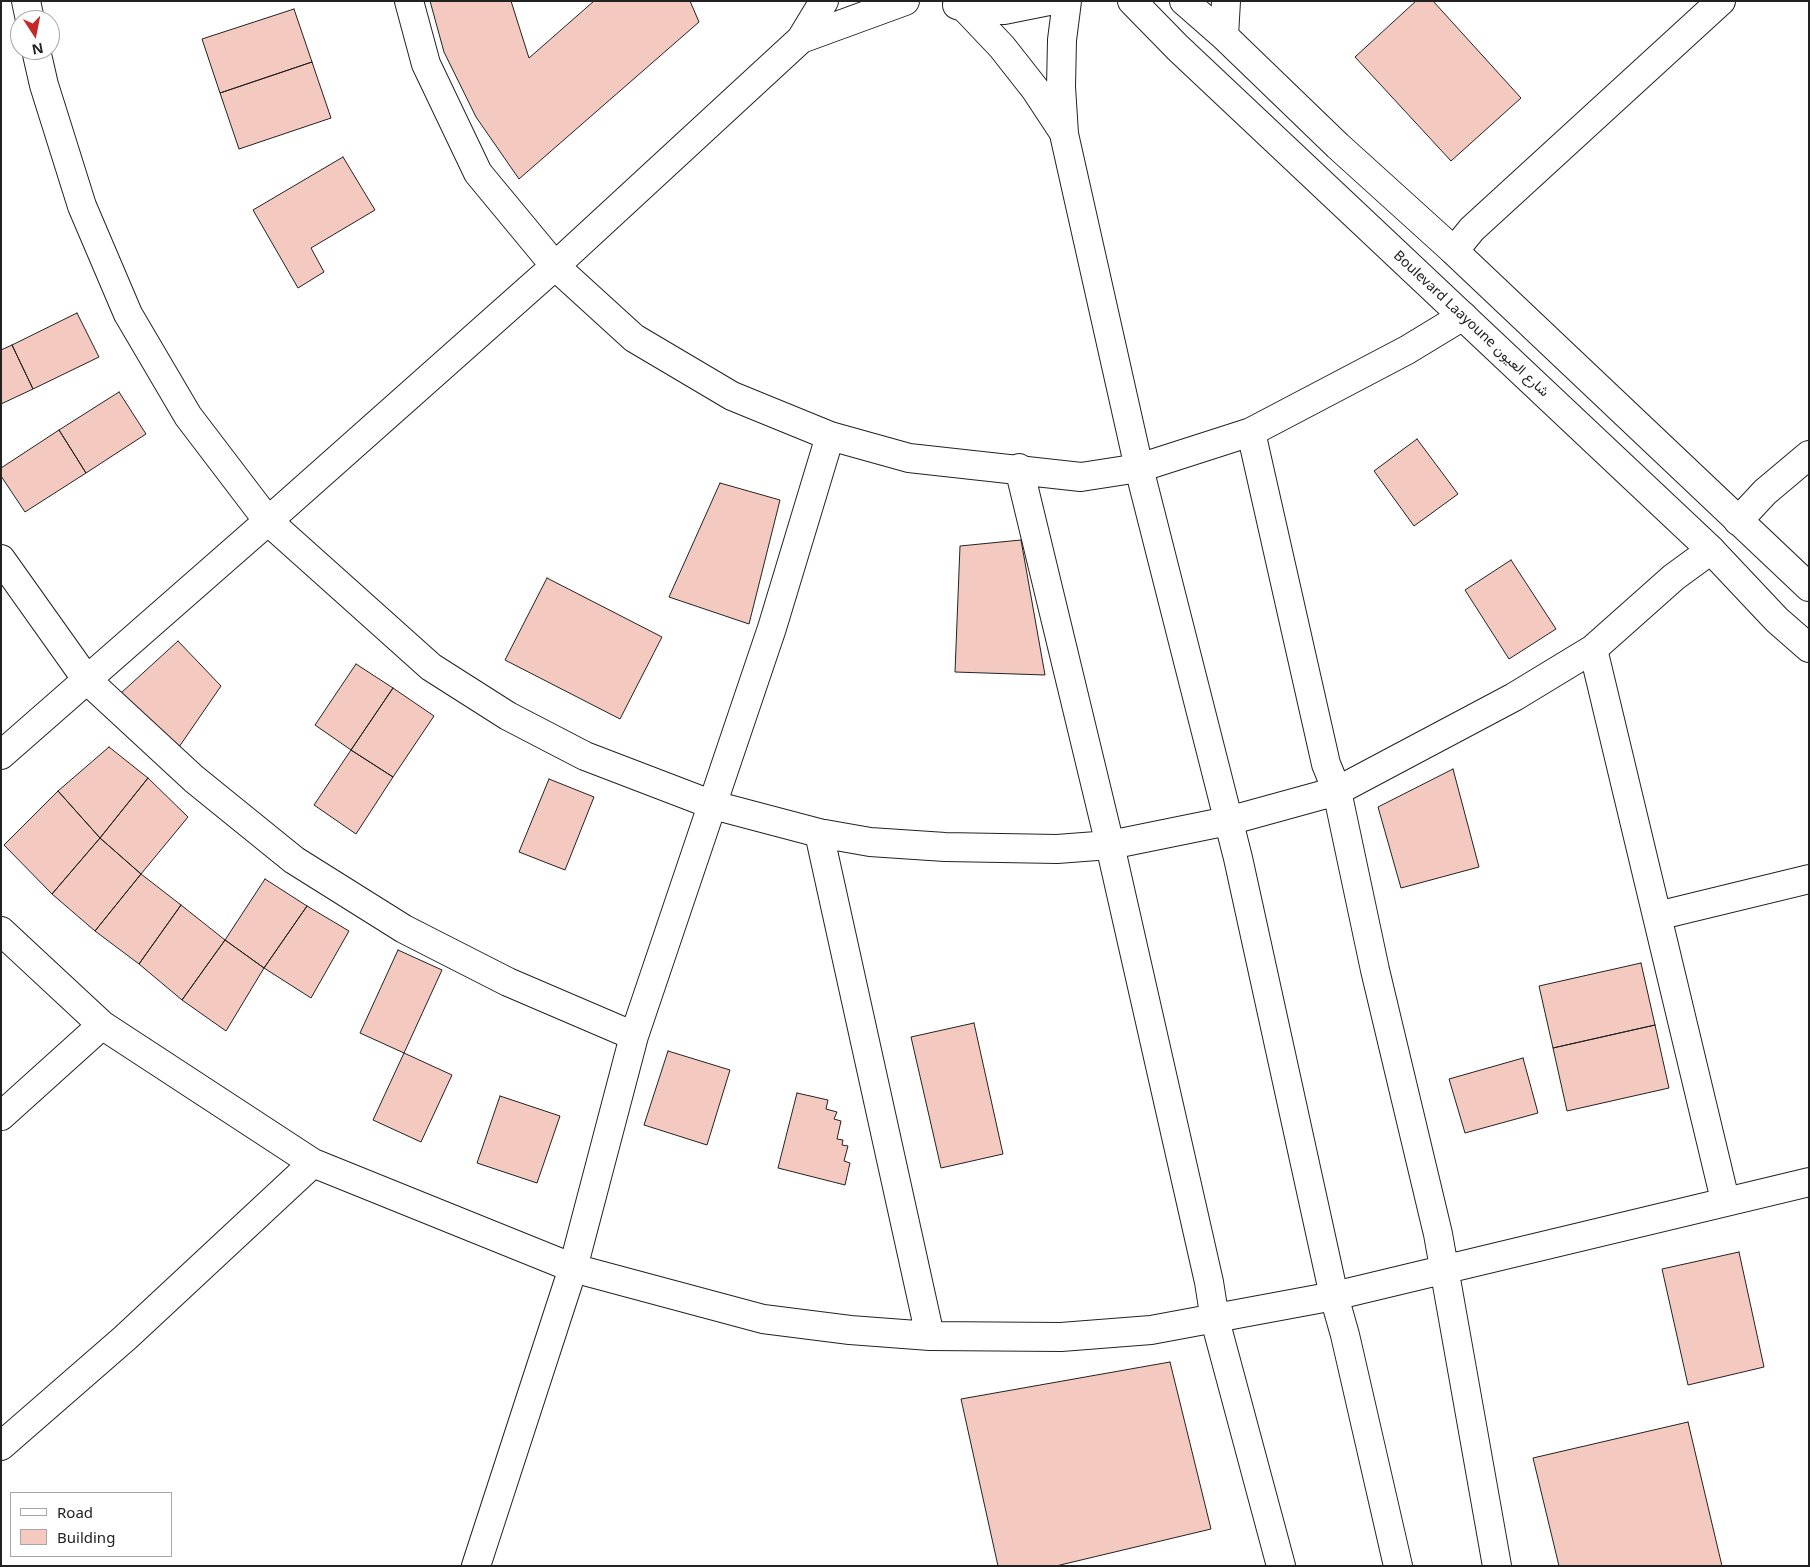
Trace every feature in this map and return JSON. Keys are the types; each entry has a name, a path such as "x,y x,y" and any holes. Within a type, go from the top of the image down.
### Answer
{"street":[{"path":"409,1 426,64 478,173 555,266 634,338 732,396 830,436 909,458 1019,468 1081,477 1139,468 1251,432 1407,350 1463,316"},
{"path":"1,755 268,522 555,266 802,38 824,1"},
{"path":"802,38 905,1"},
{"path":"957,5 1004,10 1049,1"},
{"path":"1068,1 1062,40 1061,87 1064,134 1139,468 1228,821 1286,1073 1334,1296 1345,1335 1398,1566"},
{"name":"Boulevard Laayoune شارع العيون","path":"1132,1 1178,48 1711,550 1777,620 1809,648"},
{"path":"1184,1 1224,36 1338,146 1454,251 1809,587"},
{"path":"1224,36 1226,1"},
{"path":"1454,251 1472,229 1721,1"},
{"path":"957,5 1002,47 1035,89 1064,134"},
{"path":"38,60 44,85 82,206 128,314 188,416 268,522 431,667 508,716 585,756 713,805 819,833 870,842 945,847 1057,849 1110,844 1228,821 1337,790 1514,697 1593,649 1674,577 1711,550"},
{"path":"1251,432 1326,764 1337,790 1375,970 1438,1234 1497,1566"},
{"path":"476,1566 572,1268 634,1036 772,628 830,436"},
{"path":"1738,521 1765,492 1809,455"},
{"path":"1019,468 1110,844 1206,1272 1215,1320 1281,1566"},
{"path":"1,559 88,680 194,779 294,860 413,933 508,982 634,1036"},
{"path":"1593,649 1725,1200"},
{"path":"819,833 930,1336"},
{"path":"1657,916 1809,879"},
{"path":"1,931 102,1025 313,1163 572,1268 763,1319 850,1330 930,1336 1061,1337 1151,1330 1215,1320 1334,1296 1725,1200 1809,1182"},
{"path":"1,1116 102,1025"},
{"path":"1,1446 125,1338 313,1163"}],"building":[{"path":"430,1 511,1 529,58 594,1 690,1 699,22 519,179 476,117 444,52"},
{"path":"1416,1 1433,1 1521,98 1451,161 1355,57"},
{"path":"294,9 312,62 220,93 202,39"},
{"path":"312,62 331,118 239,149 220,93"},
{"path":"343,157 375,210 311,248 324,272 298,288 253,210"},
{"path":"77,313 99,357 33,389 12,345"},
{"path":"12,345 33,389 1,404 1,350"},
{"path":"119,392 146,434 86,473 59,430"},
{"path":"59,430 86,473 25,512 1,476 1,468"},
{"path":"1417,439 1458,494 1414,526 1374,471"},
{"path":"720,483 780,500 749,624 669,597"},
{"path":"1021,540 1045,675 955,672 960,546"},
{"path":"1511,560 1556,629 1509,659 1465,590"},
{"path":"547,578 662,637 620,719 505,660"},
{"path":"178,641 221,686 179,747 121,693"},
{"path":"356,664 393,688 351,750 315,725"},
{"path":"393,688 434,716 393,777 351,750"},
{"path":"109,747 148,778 100,838 58,791"},
{"path":"351,750 393,777 356,834 314,805"},
{"path":"1453,769 1479,867 1401,888 1378,807"},
{"path":"148,778 188,817 141,874 100,838"},
{"path":"549,779 594,797 565,870 519,852"},
{"path":"58,791 100,838 52,894 4,845"},
{"path":"100,838 141,874 95,931 52,894"},
{"path":"141,874 181,905 139,964 95,931"},
{"path":"265,879 307,906 264,968 225,940"},
{"path":"181,905 225,940 182,1000 139,964"},
{"path":"307,906 349,931 311,998 264,968"},
{"path":"225,940 264,968 226,1031 182,1000"},
{"path":"398,950 442,970 404,1053 360,1033"},
{"path":"1641,963 1655,1025 1553,1048 1539,986"},
{"path":"974,1023 1003,1154 941,1168 911,1037"},
{"path":"1655,1025 1669,1088 1567,1111 1553,1048"},
{"path":"668,1051 730,1070 707,1145 644,1125"},
{"path":"404,1053 452,1075 421,1142 373,1120"},
{"path":"1523,1058 1538,1113 1465,1133 1449,1079"},
{"path":"797,1093 828,1100 826,1109 837,1112 834,1119 841,1121 837,1139 843,1140 842,1145 848,1146 844,1161 850,1163 845,1185 778,1168"},
{"path":"500,1096 560,1116 537,1183 477,1163"},
{"path":"1739,1252 1764,1367 1688,1385 1662,1269"},
{"path":"1170,1362 1211,1529 1056,1566 998,1566 961,1399"},
{"path":"1688,1422 1722,1566 1559,1566 1533,1458"}]}
